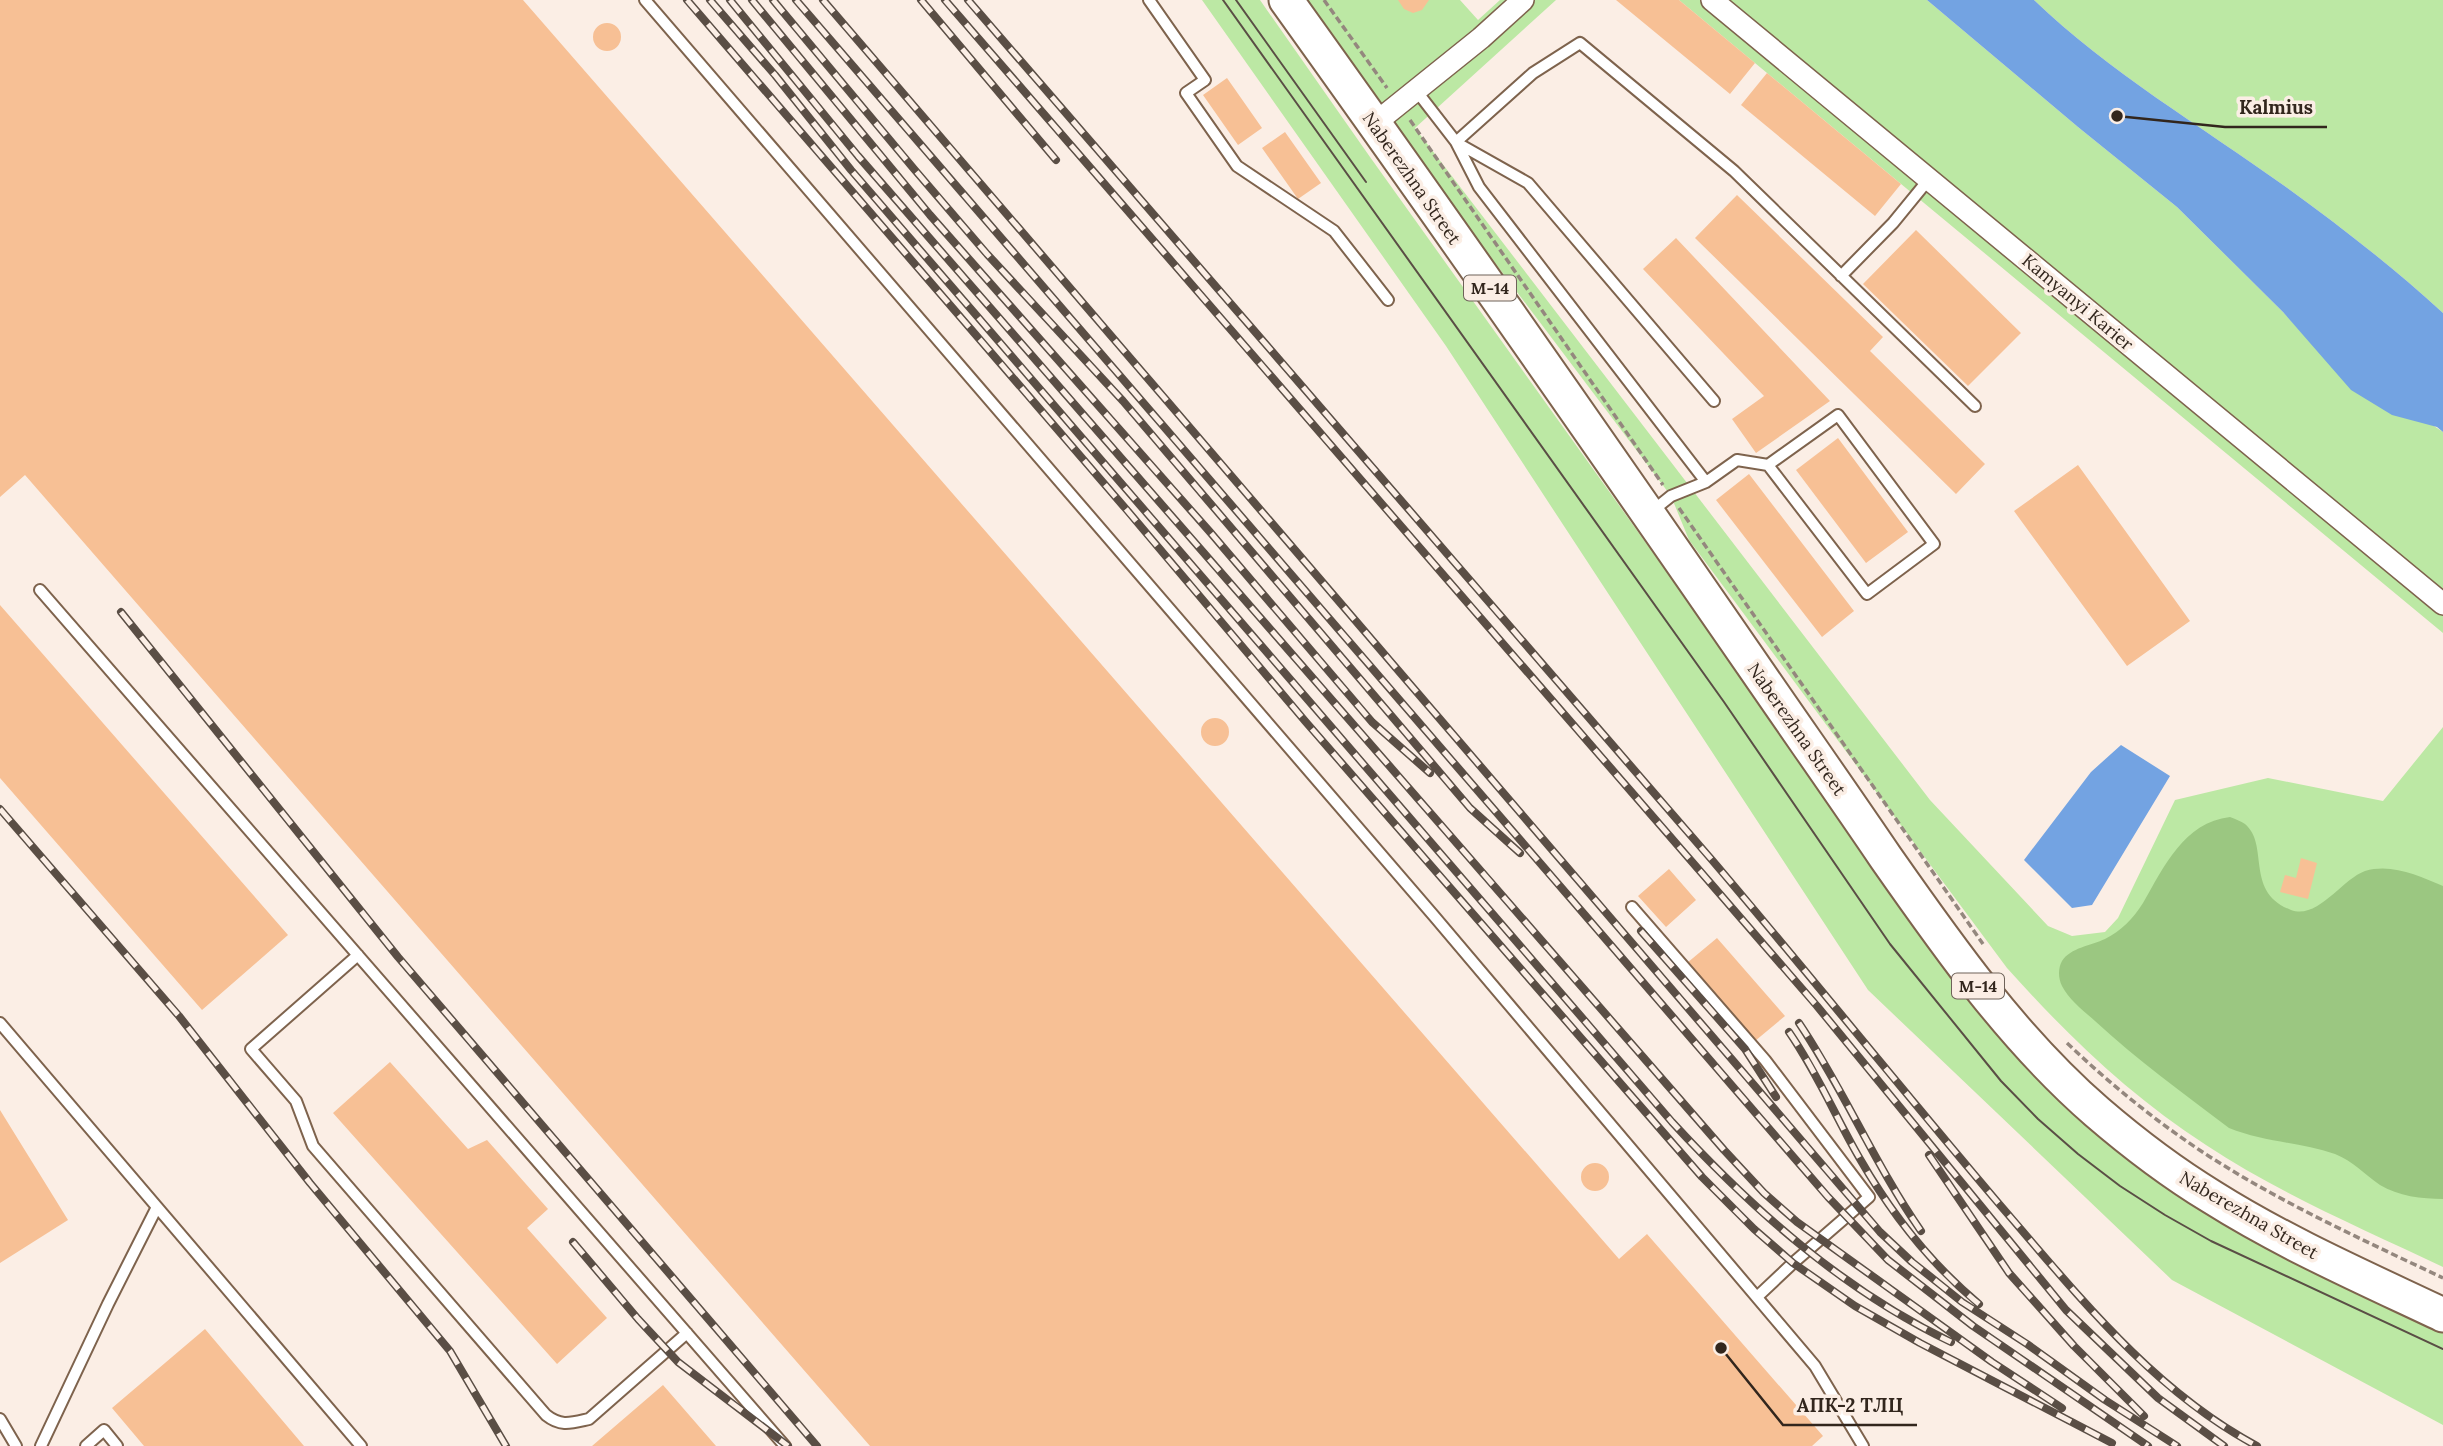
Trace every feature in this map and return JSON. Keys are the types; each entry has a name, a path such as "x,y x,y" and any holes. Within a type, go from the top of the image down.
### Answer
{"highway":[{"name":"Naberezhna Street","path":"1286,0 1386,114 1660,505 1915,900 1984,993 2038,1056 2127,1137 2215,1199 2326,1259 2443,1315"}],"street":[{"path":"1386,114 1481,38 1523,0"},
{"name":"Kamyanyi Karier","path":"1712,0 2443,604"}],"lane":[{"path":"645,0 1434,916 1757,1297 1815,1366 1863,1446"},
{"path":"1149,0 1205,80 1186,93 1237,166 1334,231 1388,300"},
{"path":"1456,142 1533,73 1580,43 1734,171 1975,406"},
{"path":"1415,89 1456,142 1479,187 1706,482"},
{"path":"1456,142 1528,183 1714,401"},
{"path":"1842,276 1893,223 1929,179"},
{"path":"1660,505 1706,482 1737,460 1768,465 1867,594 1934,544 1838,415 1768,465"},
{"path":"40,590 785,1446"},
{"path":"1632,907 1765,1060 1869,1197 1757,1297"},
{"path":"358,955 251,1049 296,1101 313,1146 528,1394 556,1423 589,1419 687,1333"},
{"path":"0,1023 361,1446"},
{"path":"41,1446 157,1207"},
{"path":"0,1419 16,1446"},
{"path":"86,1446 104,1430 117,1446"}],"path":[{"path":"1324,0 1386,114 1660,505 1988,951"},
{"path":"2065,1042 2140,1108 2213,1159 2279,1197 2443,1278"}],"green space":[{"path":"1202,0 1260,0 1942,957 2054,1088 2443,1321 2443,1425 2172,1280 1868,990 1446,346"},
{"path":"1303,0 1460,0 1478,20 1500,0 1556,0 1415,128 1930,800 2048,926 2072,936 2105,932 2118,918 2175,800 2268,778 2383,801 2443,727 2443,1267 2292,1195 2234,1163 2178,1126 2101,1063 2007,968 1689,540 1671,496 1384,116"},
{"path":"1679,0 1927,0 2177,207 2313,345 2443,432 2443,633"},
{"path":"2034,0 2443,0 2443,313 2347,232 2124,75"},
{"path":"2230,817 2245,824 2252,833 2262,880 2268,892 2277,902 2291,910 2301,912 2311,909 2356,875 2375,869 2405,872 2443,886 2443,1199 2394,1192 2335,1154 2229,1128 2127,1049 2077,1005 2062,986 2059,970 2062,961 2076,950 2105,939 2121,928 2139,909 2177,848 2200,827"}],"water":[{"path":"1927,0 2034,0 2124,75 2286,187 2347,232 2405,280 2443,313 2443,432 2437,427 2392,415 2351,390 2283,312 2177,207"},
{"path":"2121,745 2170,776 2092,905 2072,908 2024,860 2091,772"}],"building":[{"path":"0,0 523,0 1619,1259 1647,1234 1823,1436 1812,1446 870,1446 25,475 0,497"},
{"path":"1398,0 1429,0 1422,10 1413,13 1404,9"},
{"path":"1616,0 1679,0 1755,63 1730,94"},
{"path":"607,23 617,27 621,37 617,47 607,51 597,47 593,37 597,27"},
{"path":"1767,73 1901,184 1875,216 1741,105"},
{"path":"1227,78 1262,128 1238,145 1203,95"},
{"path":"1285,132 1321,183 1298,199 1262,148"},
{"path":"1737,195 1883,337 1870,351 1985,464 1956,494 1695,238"},
{"path":"1916,230 2021,333 1968,386 1863,284"},
{"path":"1676,238 1830,401 1756,453 1732,419 1764,396 1643,269"},
{"path":"1838,438 1908,532 1866,563 1796,470"},
{"path":"2078,465 2190,621 2127,666 2014,511"},
{"path":"1749,474 1854,611 1822,637 1716,500"},
{"path":"0,605 288,935 202,1010 0,778"},
{"path":"1215,718 1225,722 1229,732 1225,742 1215,746 1205,742 1201,732 1205,722"},
{"path":"2301,858 2317,863 2308,899 2280,892 2285,875 2296,878"},
{"path":"1669,869 1696,900 1666,927 1638,896"},
{"path":"1717,938 1785,1016 1755,1041 1687,963"},
{"path":"390,1062 468,1149 487,1140 548,1209 527,1228 607,1318 557,1364 333,1113"},
{"path":"0,1110 68,1220 0,1263"},
{"path":"1595,1163 1605,1167 1609,1177 1605,1187 1595,1191 1585,1187 1581,1177 1585,1167"},
{"path":"205,1329 304,1446 144,1446 112,1408"},
{"path":"663,1385 716,1446 592,1446"}],"tram line":[{"path":"1223,0 1724,702 1890,944 2001,1081 2038,1119 2078,1154 2165,1215 2211,1241 2443,1349"},
{"path":"1236,0 1366,182"}],"railway":[{"path":"687,0 1305,721 1702,1177 1793,1263 1855,1306 2112,1443"},
{"path":"710,0 775,75 851,170 1672,1122 1767,1217 1801,1246 1873,1298 1951,1342"},
{"path":"730,0 858,156 1764,1193 1797,1222 1992,1362 2062,1408"},
{"path":"752,0 930,215 1210,532 1372,722 1430,773"},
{"path":"773,0 987,254 1123,401 1470,808 1520,853"},
{"path":"796,0 1828,1197 1888,1260 1973,1326 2148,1446"},
{"path":"823,0 1880,1232 1962,1302 2177,1446"},
{"path":"921,0 1056,160"},
{"path":"945,0 1817,1006 2066,1310 2158,1398 2224,1446"},
{"path":"968,0 1712,860 2087,1306 2150,1369 2183,1397 2257,1446"},
{"path":"121,612 398,957 817,1446"},
{"path":"0,809 179,1016 310,1183 450,1351 506,1446"},
{"path":"1641,931 1745,1049 1776,1097"},
{"path":"1799,1023 1921,1231"},
{"path":"1789,1032 1885,1199 1944,1272 1979,1304"},
{"path":"1929,1155 2009,1273 2074,1346 2144,1416"},
{"path":"573,1242 678,1362 788,1446"}],"place":[{"name":"Kalmius","path":"2117,116"},
{"name":"АПК-2 ТЛЦ","path":"1721,1348"}]}
